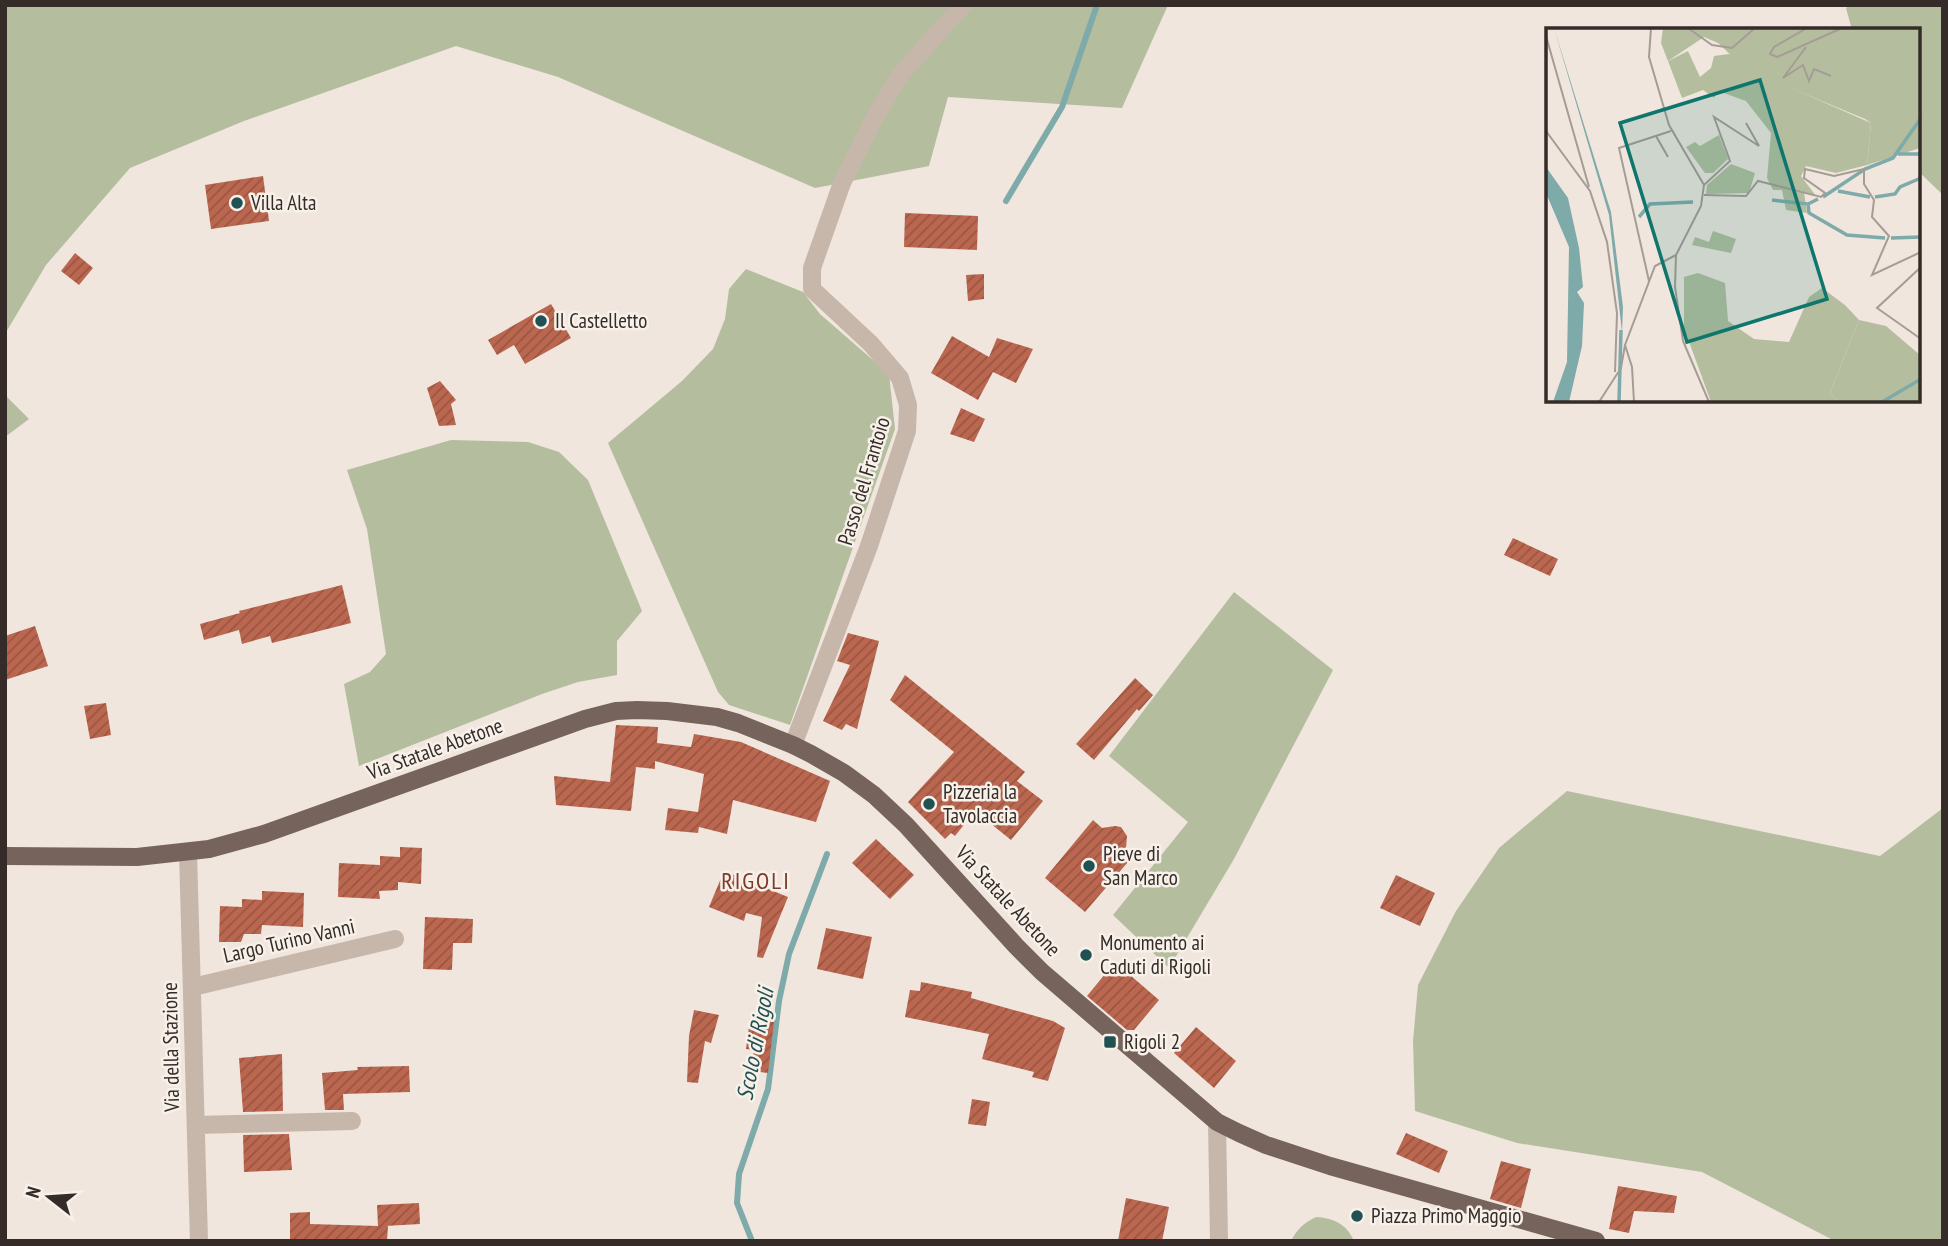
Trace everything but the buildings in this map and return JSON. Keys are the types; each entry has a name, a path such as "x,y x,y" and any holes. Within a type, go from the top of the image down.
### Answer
{"main road":[{"name":"Via Statale Abetone","path":"5,856 107,858 209,849 264,834 584,719 616,711 667,711 717,717 793,745 844,774 874,795 906,825 1042,972 1217,1122 1266,1145 1330,1166 1596,1241"}],"street":[{"name":"Passo del Frantoio","path":"793,745 869,545 907,431 908,405 900,378 871,344 812,289 812,268 842,183 876,115 901,74 963,5"},
{"name":"Via della Stazione","path":"188,852 199,1241"},
{"name":"Largo Turino Vanni","path":"193,987 395,939"},
{"path":"196,1125 352,1121"},
{"path":"1217,1122 1219,1241"}],"green space":[{"path":"5,5 1168,5 1122,108 948,97 929,166 815,188 558,77 456,46 244,121 130,168 46,265 5,334"},
{"path":"1850,5 1943,5 1943,195 1920,173 1920,28 1851,28 1846,8"},
{"path":"746,269 803,292 820,314 889,374 895,429 790,725 729,705 718,692 608,443 682,381 713,349 725,319 729,289"},
{"path":"5,395 29,419 5,437"},
{"path":"451,440 528,442 559,452 588,480 642,611 617,641 617,675 578,682 542,694 359,766 344,684 370,672 386,654 367,529 347,470"},
{"path":"1234,592 1333,670 1234,859 1169,968 1113,915 1188,822 1109,756"},
{"path":"1567,791 1880,856 1943,808 1943,1241 1831,1239 1702,1172 1517,1143 1415,1111 1413,1041 1418,985 1456,911 1499,848"},
{"path":"1316,1217 1339,1223 1348,1230 1354,1241 1291,1241 1301,1227"}],"waterway":[{"name":"Scolo di Rigoli","path":"1006,201 1062,107 1097,5"},
{"name":"Scolo di Rigoli","path":"752,1241 737,1203 739,1174 768,1089 779,1001 789,954 827,854"}],"place":[{"name":"Villa Alta","path":"237,203"},
{"name":"Il Castelletto","path":"541,321"},
{"name":"Pizzeria la Tavolaccia","path":"929,804"},
{"name":"Pieve di San Marco","path":"1089,866"},
{"name":"Monumento ai Caduti di Rigoli","path":"1086,955"},
{"name":"Rigoli 2","path":"1110,1042"},
{"name":"Piazza Primo Maggio","path":"1357,1216"}],"district":[{"name":"RIGOLI","path":"756,881"}]}
